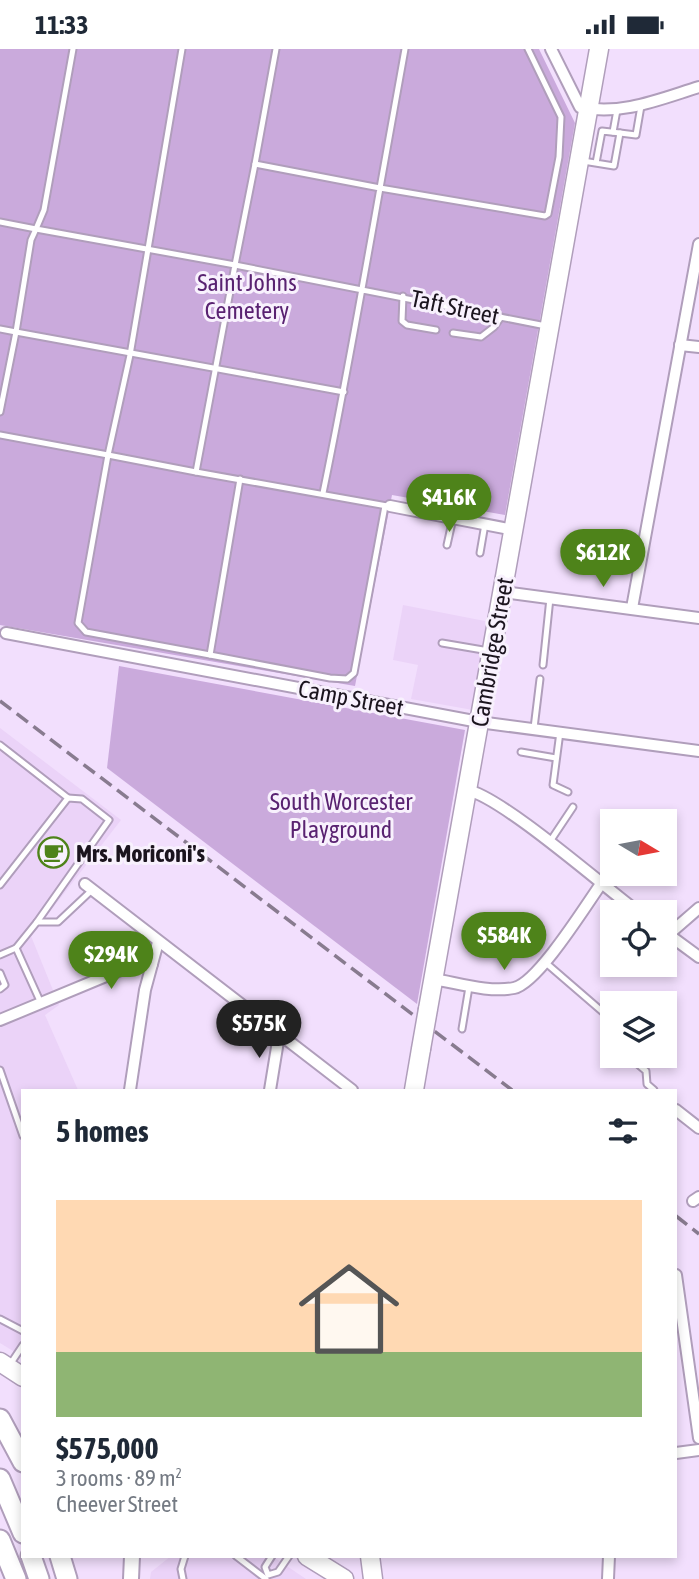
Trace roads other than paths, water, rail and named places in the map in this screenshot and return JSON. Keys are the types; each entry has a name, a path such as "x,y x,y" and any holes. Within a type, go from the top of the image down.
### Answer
{"highway":[{"path":"3,1424 21,1458"},
{"path":"0,1479 21,1528"},
{"path":"0,1540 16,1579"},
{"path":"32,1558 39,1579"},
{"path":"61,1558 67,1579"}],"main road":[{"name":"Cambridge Street","path":"414,1089 549,327 588,162 590,109 599,49"},
{"path":"310,1558 344,1579"},
{"path":"370,1558 373,1579"}],"street":[{"path":"551,49 580,107 617,110 699,87"},
{"path":"632,608 699,244"},
{"path":"681,345 699,347"},
{"path":"387,506 514,530"},
{"path":"503,591 699,618"},
{"name":"Camp Street","path":"6,633 480,722 699,751"},
{"path":"467,790 488,799 600,883"},
{"path":"433,979 516,988 534,975 600,885"},
{"path":"604,886 622,900"},
{"path":"89,887 351,1089"},
{"path":"677,925 699,908"},
{"path":"677,940 699,957"},
{"path":"130,1089 145,990 158,942"},
{"path":"0,1020 40,1001 123,969 152,964"},
{"path":"270,1089 279,1035"},
{"path":"677,1111 699,1128"},
{"path":"677,1282 699,1438"},
{"path":"677,1453 699,1450"},
{"path":"131,1579 132,1558"},
{"path":"608,1579 609,1558"}],"lane":[{"path":"0,412 31,240 44,210 73,49"},
{"path":"0,435 108,455 240,479 323,493 387,506 354,673 347,679 330,678 86,632 80,627 81,600 108,455 130,355 183,49"},
{"path":"196,471 276,49"},
{"path":"323,493 344,392 405,49"},
{"path":"255,164 544,216 548,214 559,157 561,117 529,49"},
{"path":"617,110 616,132 614,166 588,162 602,131 616,132 635,135 641,105"},
{"name":"Taft Street","path":"0,222 362,288 549,327"},
{"path":"403,296 402,321 407,325 436,330"},
{"path":"453,333 481,337 495,327 501,317"},
{"path":"0,329 130,355 344,392"},
{"path":"210,655 240,479"},
{"path":"447,545 453,518"},
{"path":"480,553 485,524"},
{"path":"543,665 550,599"},
{"path":"442,643 492,651"},
{"path":"534,729 540,679"},
{"path":"560,732 553,785 568,792"},
{"path":"0,745 68,798 82,799 109,820 37,922 16,948 0,955"},
{"path":"521,752 556,758"},
{"path":"0,885 68,798"},
{"path":"549,843 572,807"},
{"path":"37,922 58,922 89,887"},
{"path":"16,948 40,1001"},
{"path":"544,962 600,1010"},
{"path":"0,973 5,985 0,989"},
{"path":"462,1029 470,985"},
{"path":"643,1068 646,1071 647,1084 653,1089"},
{"path":"0,1070 21,1130"},
{"path":"0,1318 21,1330"},
{"path":"10,1369 21,1349"},
{"path":"183,1579 181,1569 184,1558"},
{"path":"239,1558 266,1578"},
{"path":"266,1578 265,1567 271,1558"},
{"path":"266,1578 278,1572 288,1558"}],"railway":[{"path":"0,701 511,1089"},
{"path":"677,1217 699,1234"}],"place":[{"name":"Mrs. Moriconi's","path":"53,853"}],"park label":[{"name":"Saint Johns Cemetery","path":"247,296"},
{"name":"South Worcester Playground","path":"341,815"}]}
